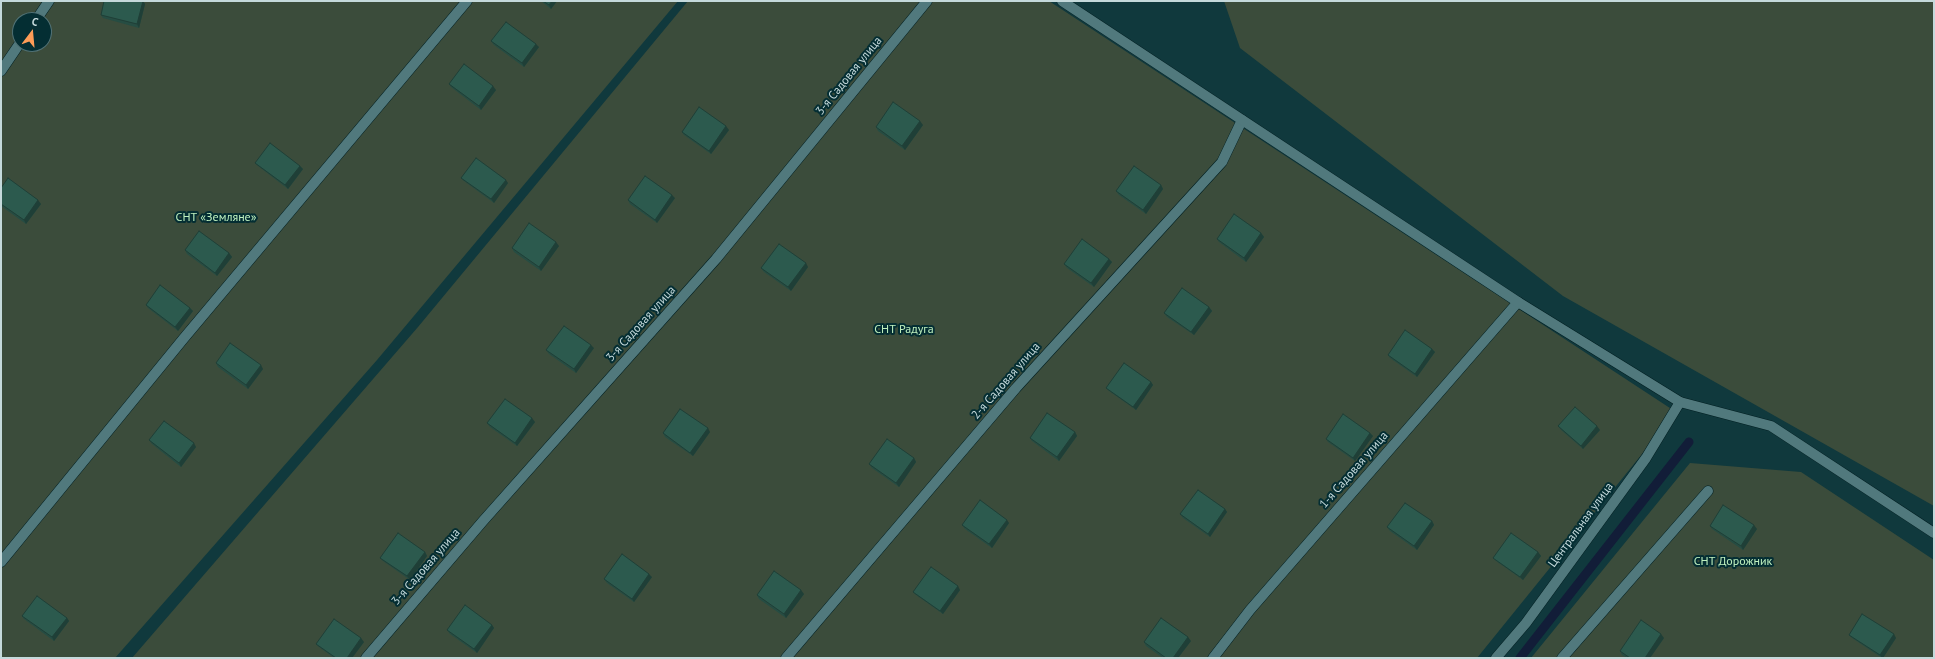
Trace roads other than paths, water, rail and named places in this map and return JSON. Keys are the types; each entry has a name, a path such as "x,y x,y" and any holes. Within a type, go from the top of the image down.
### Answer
{"street":[{"path":"41,12 49,1"},
{"path":"1,562 184,338 467,1"},
{"name":"3-я Садовая улица","path":"366,658 483,522 716,259 927,1"},
{"path":"1062,1 1518,302 1680,402 1771,426 1934,533"},
{"path":"1,71 14,52"},
{"name":"2-я Садовая улица","path":"786,658 1016,388 1222,162 1242,120"},
{"name":"1-я Садовая улица","path":"1213,658 1250,610 1518,302"},
{"name":"Центральная улица","path":"1496,658 1526,623 1646,458 1680,402"},
{"path":"1562,658 1708,491"}],"waterway":[{"path":"1520,658 1689,442"}],"park label":[{"name":"СНТ «Земляне»","path":"216,218"},
{"name":"СНТ Радуга","path":"904,330"},
{"name":"СНТ Дорожник","path":"1733,562"}]}
